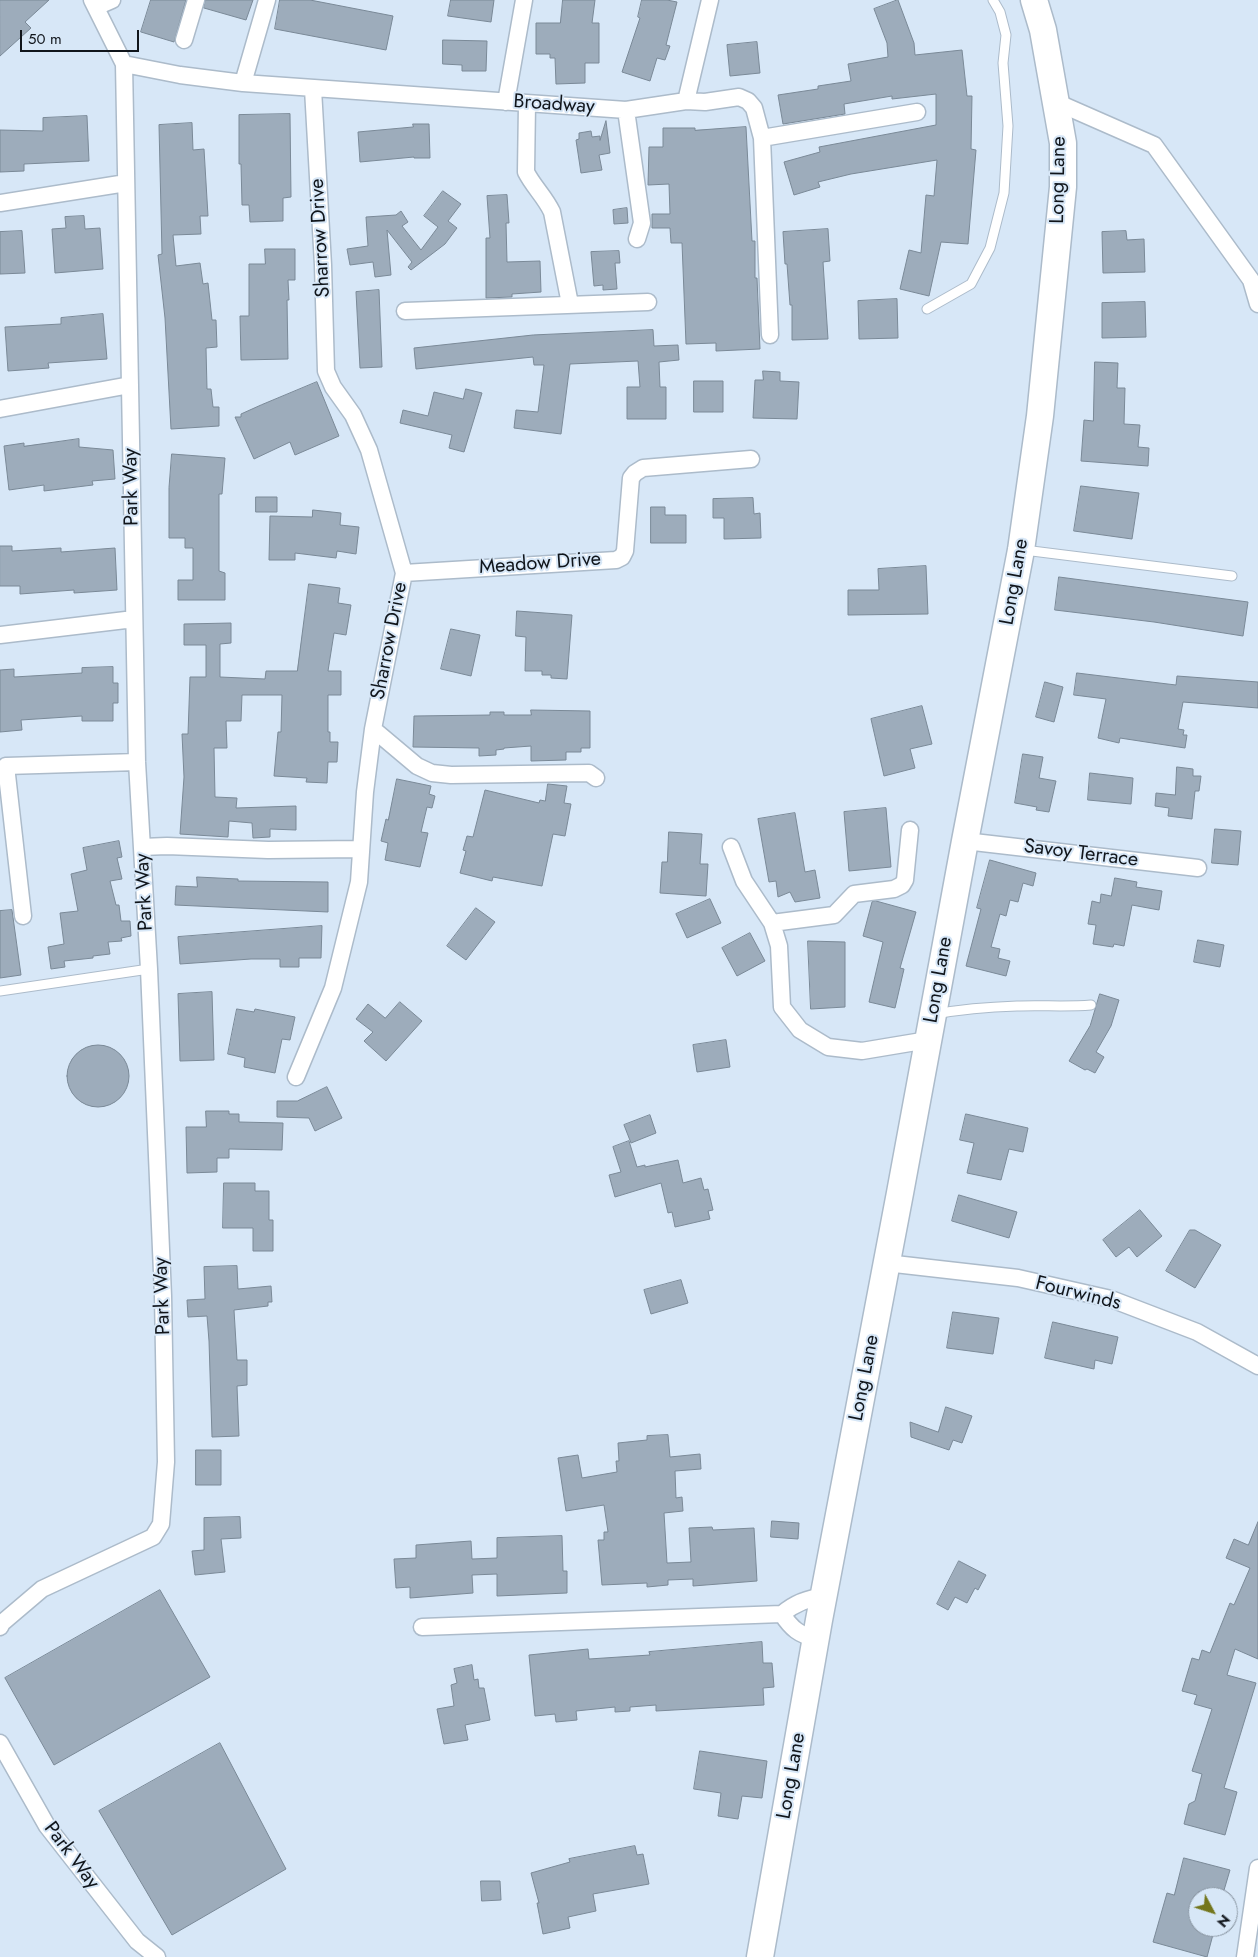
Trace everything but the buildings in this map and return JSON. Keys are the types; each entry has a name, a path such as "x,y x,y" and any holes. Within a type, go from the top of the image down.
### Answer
{"main road":[{"name":"Long Lane","path":"760,1957 823,1597 1021,550 1040,416 1063,187 1063,143 1043,30 1034,0"}],"street":[{"path":"112,0 94,3 124,64"},
{"path":"184,40 196,0"},
{"path":"243,83 266,0"},
{"path":"506,102 524,0"},
{"path":"686,101 710,0"},
{"name":"Broadway","path":"124,64 180,75 243,83 626,110 686,101 705,102 739,97 748,101 754,108 762,138 770,335"},
{"name":"Park Way","path":"0,1627 2,1623 42,1589 153,1537 161,1524 166,1462 163,1296 149,969 137,762 124,64"},
{"name":"Sharrow Drive","path":"296,1077 333,988 359,882 365,792 373,729 404,573 369,450 353,415 333,387 326,371 323,265 314,89"},
{"path":"1056,102 1154,145 1251,280 1258,304"},
{"path":"527,104 526,172 530,181 546,199 552,212 570,304"},
{"path":"626,110 642,223 637,239"},
{"path":"762,138 917,112"},
{"path":"0,203 126,183"},
{"path":"405,311 648,302"},
{"path":"0,409 130,385"},
{"name":"Meadow Drive","path":"404,573 616,560 622,557 625,551 631,478 635,473 642,468 751,459"},
{"path":"0,635 134,619"},
{"path":"373,729 417,766 432,773 451,775 589,773 596,778"},
{"path":"23,916 6,766 137,762"},
{"path":"772,923 834,915 854,894 894,889 902,885 905,880 910,830"},
{"name":"Savoy Terrace","path":"965,841 1198,868"},
{"path":"142,847 167,846 268,850 361,849"},
{"path":"731,846 744,881 772,923 779,946 782,1008 800,1030 828,1046 862,1051 928,1040"},
{"name":"Fourwinds","path":"886,1263 1018,1278 1111,1300 1197,1332 1258,1366"},
{"path":"422,1627 782,1614 793,1604 812,1598 823,1597"},
{"path":"782,1614 790,1626 800,1634 816,1638"},
{"name":"Park Way","path":"0,1743 47,1826 137,1941 157,1957"},
{"path":"1245,1957 1258,1868"}],"lane":[{"path":"927,309 971,284 990,248 1004,193 1008,126 1003,63 1006,35 1000,12 993,0"},
{"path":"1021,550 1232,576"},
{"path":"0,991 149,969"},
{"path":"933,1015 967,1008 1019,1005 1070,1007 1091,1005"}]}
